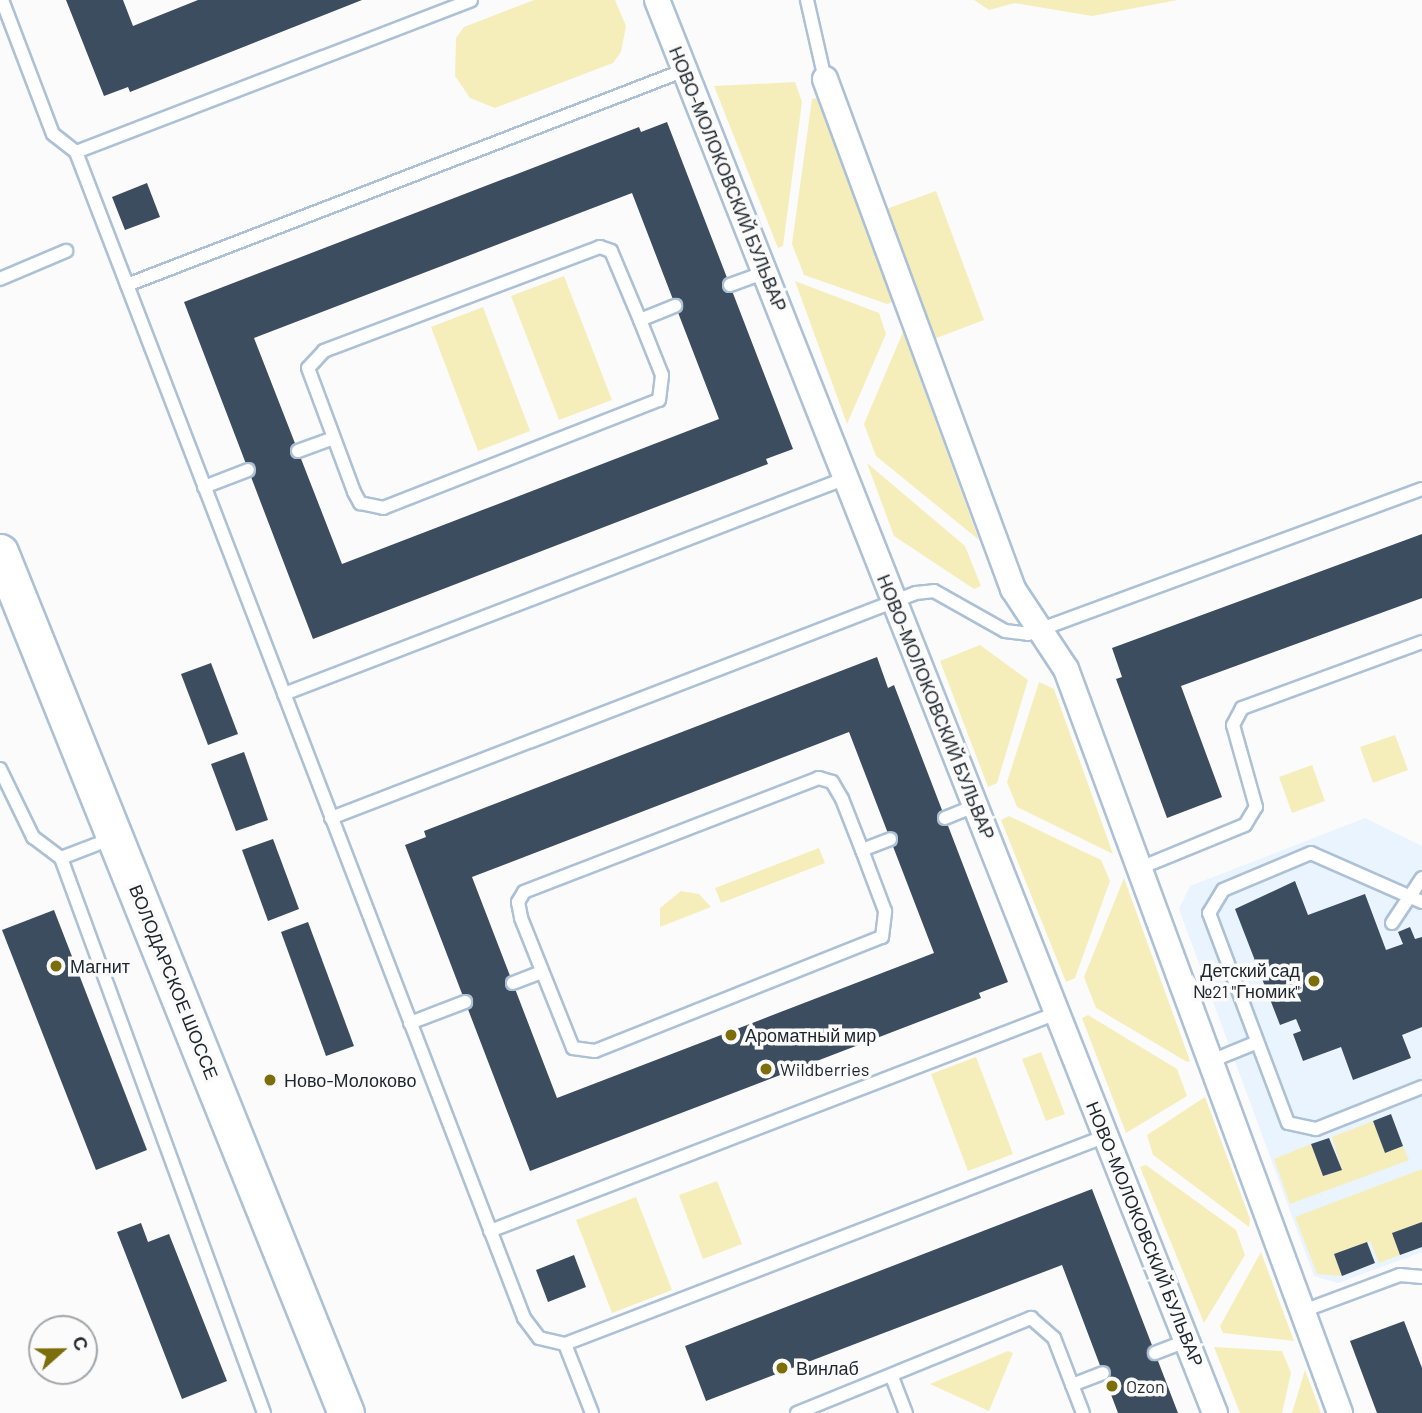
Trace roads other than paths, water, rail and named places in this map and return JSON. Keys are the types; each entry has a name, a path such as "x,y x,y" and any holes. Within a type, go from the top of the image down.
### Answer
{"main road":[{"name":"ВОЛОДАРСКОЕ ШОССЕ","path":"0,552 115,837 337,1404"}],"street":[{"name":"НОВО-МОЛОКОВСКИЙ БУЛЬВАР","path":"657,0 1215,1413"},
{"path":"825,79 1013,589 1066,669 1340,1413"}],"lane":[{"path":"2,0 53,134 76,152 530,1331 565,1344 1106,1136"},
{"path":"76,152 471,0"},
{"path":"807,0 825,79"},
{"path":"127,285 685,70"},
{"path":"600,247 611,251 620,266 640,320 662,375 659,400 458,480 372,510 354,492 308,369 314,357 600,247"},
{"path":"0,279 66,251"},
{"path":"730,285 765,272"},
{"path":"640,320 675,306"},
{"path":"298,451 333,438"},
{"path":"204,487 248,470"},
{"path":"284,694 846,478"},
{"path":"331,818 895,602 934,591 1014,634 1040,630 1422,489"},
{"path":"1140,868 1245,825 1256,807 1233,724 1242,708 1422,642"},
{"path":"0,769 33,837 61,858 264,1413"},
{"path":"808,780 832,782 862,850 885,911 882,937 766,985 584,1052 566,1037 521,918 518,902 524,892 808,780"},
{"path":"944,818 975,806"},
{"path":"61,858 115,837"},
{"path":"862,850 890,839"},
{"path":"1422,902 1311,853 1223,890 1210,923 1281,1112 1296,1127 1316,1129 1422,1087"},
{"path":"1392,923 1422,878"},
{"path":"513,983 542,972"},
{"path":"410,1023 465,1002"},
{"path":"490,1231 1057,1013"},
{"path":"1211,1061 1255,1043"},
{"path":"1303,1311 1400,1275 1422,1277"},
{"path":"797,1413 892,1377 913,1362 1031,1318 1054,1338 1083,1413"},
{"path":"1155,1353 1187,1341"},
{"path":"565,1344 592,1413"},
{"path":"1072,1385 1103,1373"},
{"path":"892,1377 906,1413"}],"place":[{"name":"Магнит","path":"56,966"},
{"name":"Детский сад №21 \"Гномик\"","path":"1314,981"},
{"name":"Ароматный мир","path":"731,1035"},
{"name":"Wildberries","path":"766,1069"},
{"name":"Ново-Молоково","path":"270,1080"},
{"name":"Винлаб","path":"782,1368"},
{"name":"Ozon","path":"1112,1386"}]}
